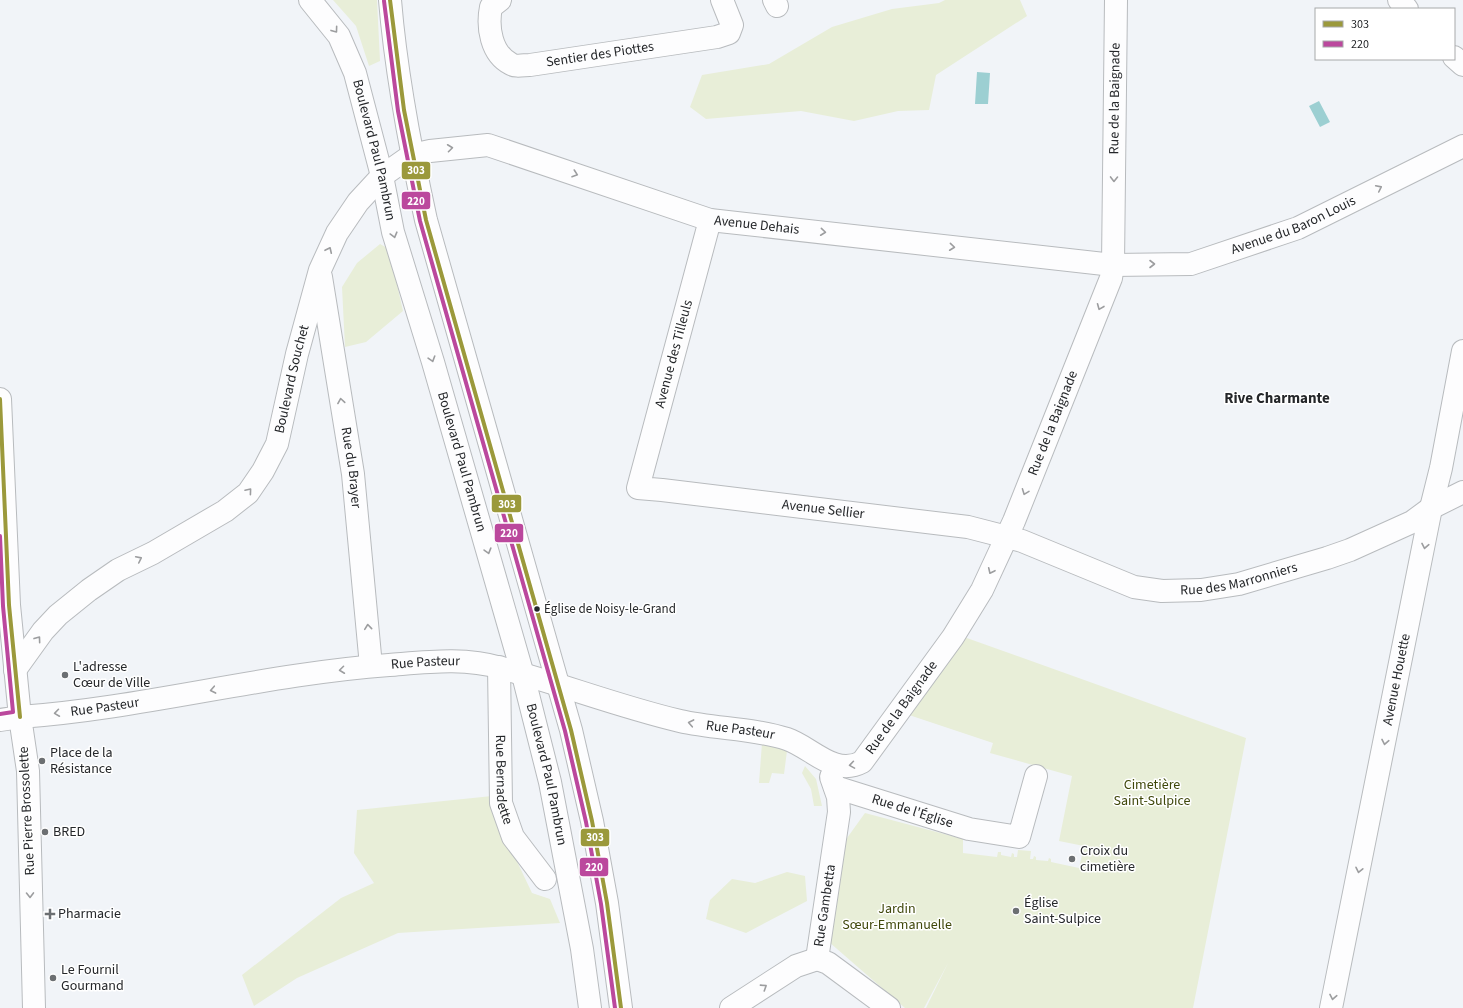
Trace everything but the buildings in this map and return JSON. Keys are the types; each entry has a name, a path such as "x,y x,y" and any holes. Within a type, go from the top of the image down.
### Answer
{"street":[{"name":"Boulevard Paul Pambrun","path":"310,0 339,36 355,73 382,176 395,239 433,362 523,675 550,782 582,949 590,1008"},
{"path":"390,0 393,33 412,155 428,227 559,684 592,821 607,902 621,1008"},
{"name":"Sentier des Piottes","path":"500,0 491,7 488,20 490,35 500,56 506,61 512,65 530,65 716,37 729,33 732,25 722,0"},
{"name":"Rue de la Baignade","path":"820,759 849,767 856,766 867,758 953,637 982,590 1007,536 1108,285 1113,264 1116,0"},
{"path":"1399,0 1406,8"},
{"path":"1455,57 1463,65"},
{"name":"Avenue Dehais","path":"412,155 430,151 488,145 710,220 1113,264"},
{"name":"Avenue du Baron Louis","path":"1113,264 1191,264 1298,228 1463,146"},
{"name":"Boulevard Souchet","path":"15,670 43,631 58,615 89,590 118,570 153,553 225,512 248,493 263,471 277,444 297,354 320,270 337,233 358,202 382,176 412,155"},
{"name":"Avenue des Tilleuls","path":"638,488 710,220"},
{"name":"Rue du Brayer","path":"320,270 352,474 371,666"},
{"name":"Avenue Houette","path":"1331,1008 1431,508 1441,468 1463,351"},
{"name":"Rue Pierre Brossolette","path":"0,399 9,605 15,670 10,718 28,778 34,1008"},
{"name":"Avenue Sellier","path":"638,488 961,526 1007,536"},
{"name":"Rue des Marronniers","path":"1007,536 1134,586 1162,591 1201,590 1239,584 1350,550 1412,522 1431,508 1463,492"},
{"name":"Rue Pasteur","path":"10,718 162,699 277,678 371,666 452,661 499,667 680,721 783,738 804,747 820,759"},
{"name":"Rue Bernadette","path":"499,667 501,803 513,837 545,879"},
{"name":"Rue Gambetta","path":"732,1008 796,966 817,959 839,812 835,787 820,759"},
{"name":"Rue de l'Église","path":"835,787 954,824 989,833 1019,838 1036,776"},
{"path":"817,959 828,963 890,1008"}],"green space":[{"path":"333,0 377,0 380,61 369,66 356,26"},
{"path":"945,0 1020,0 1027,16 936,75 929,110 898,111 854,121 801,111 706,119 690,107 702,75 769,64 832,27 892,9 939,3"},
{"path":"380,244 389,249 403,311 366,342 345,347 342,287 357,263"},
{"name":"Cimetière Saint-Sulpice","path":"964,637 1246,738 1193,1008 926,1008 948,963 924,1008 905,1008 829,942 847,838 865,813 963,839 963,853 997,857 998,852 1001,852 1001,855 1011,857 1012,853 1014,854 1014,857 1017,857 1018,850 1031,851 1030,859 1033,859 1034,856 1036,857 1036,860 1048,861 1049,858 1051,859 1051,862 1079,868 1084,846 1059,841 1072,776 990,753 993,743 909,715"},
{"path":"762,743 787,751 784,774 772,773 769,783 759,783"},
{"path":"805,766 816,779 822,806 814,806 811,789 802,773"},
{"path":"492,796 513,853 532,893 550,899 560,923 398,933 297,978 254,1006 242,975 341,898 374,883 354,853 357,810"},
{"path":"787,872 805,876 807,901 746,933 706,919 710,900 732,879 755,883"}],"water":[{"path":"977,72 990,73 988,104 975,104"},
{"path":"1319,101 1330,122 1320,127 1309,106"}],"transit line":[{"name":"303","path":"390,0 404,110 426,220 571,730 592,821 607,903 621,1008"},
{"name":"220","path":"384,1 398,111 420,221 565,731 586,822 601,904 615,1008"},
{"name":"303","path":"0,399 9,605 20,717"},
{"name":"220","path":"0,536 3,606 13,712 0,714"}],"place":[{"name":"Église de Noisy-le-Grand","path":"537,609"},
{"name":"L'adresse Cœur de Ville","path":"65,675"},
{"name":"Place de la Résistance","path":"42,761"},
{"name":"BRED","path":"45,832"},
{"name":"Croix du cimetière","path":"1072,859"},
{"name":"Église Saint-Sulpice","path":"1016,911"},
{"name":"Pharmacie","path":"50,914"},
{"name":"Le Fournil Gourmand","path":"53,978"}],"district":[{"name":"Rive Charmante","path":"1277,398"}],"park label":[{"name":"Jardin Sœur-Emmanuelle","path":"897,918"}]}
